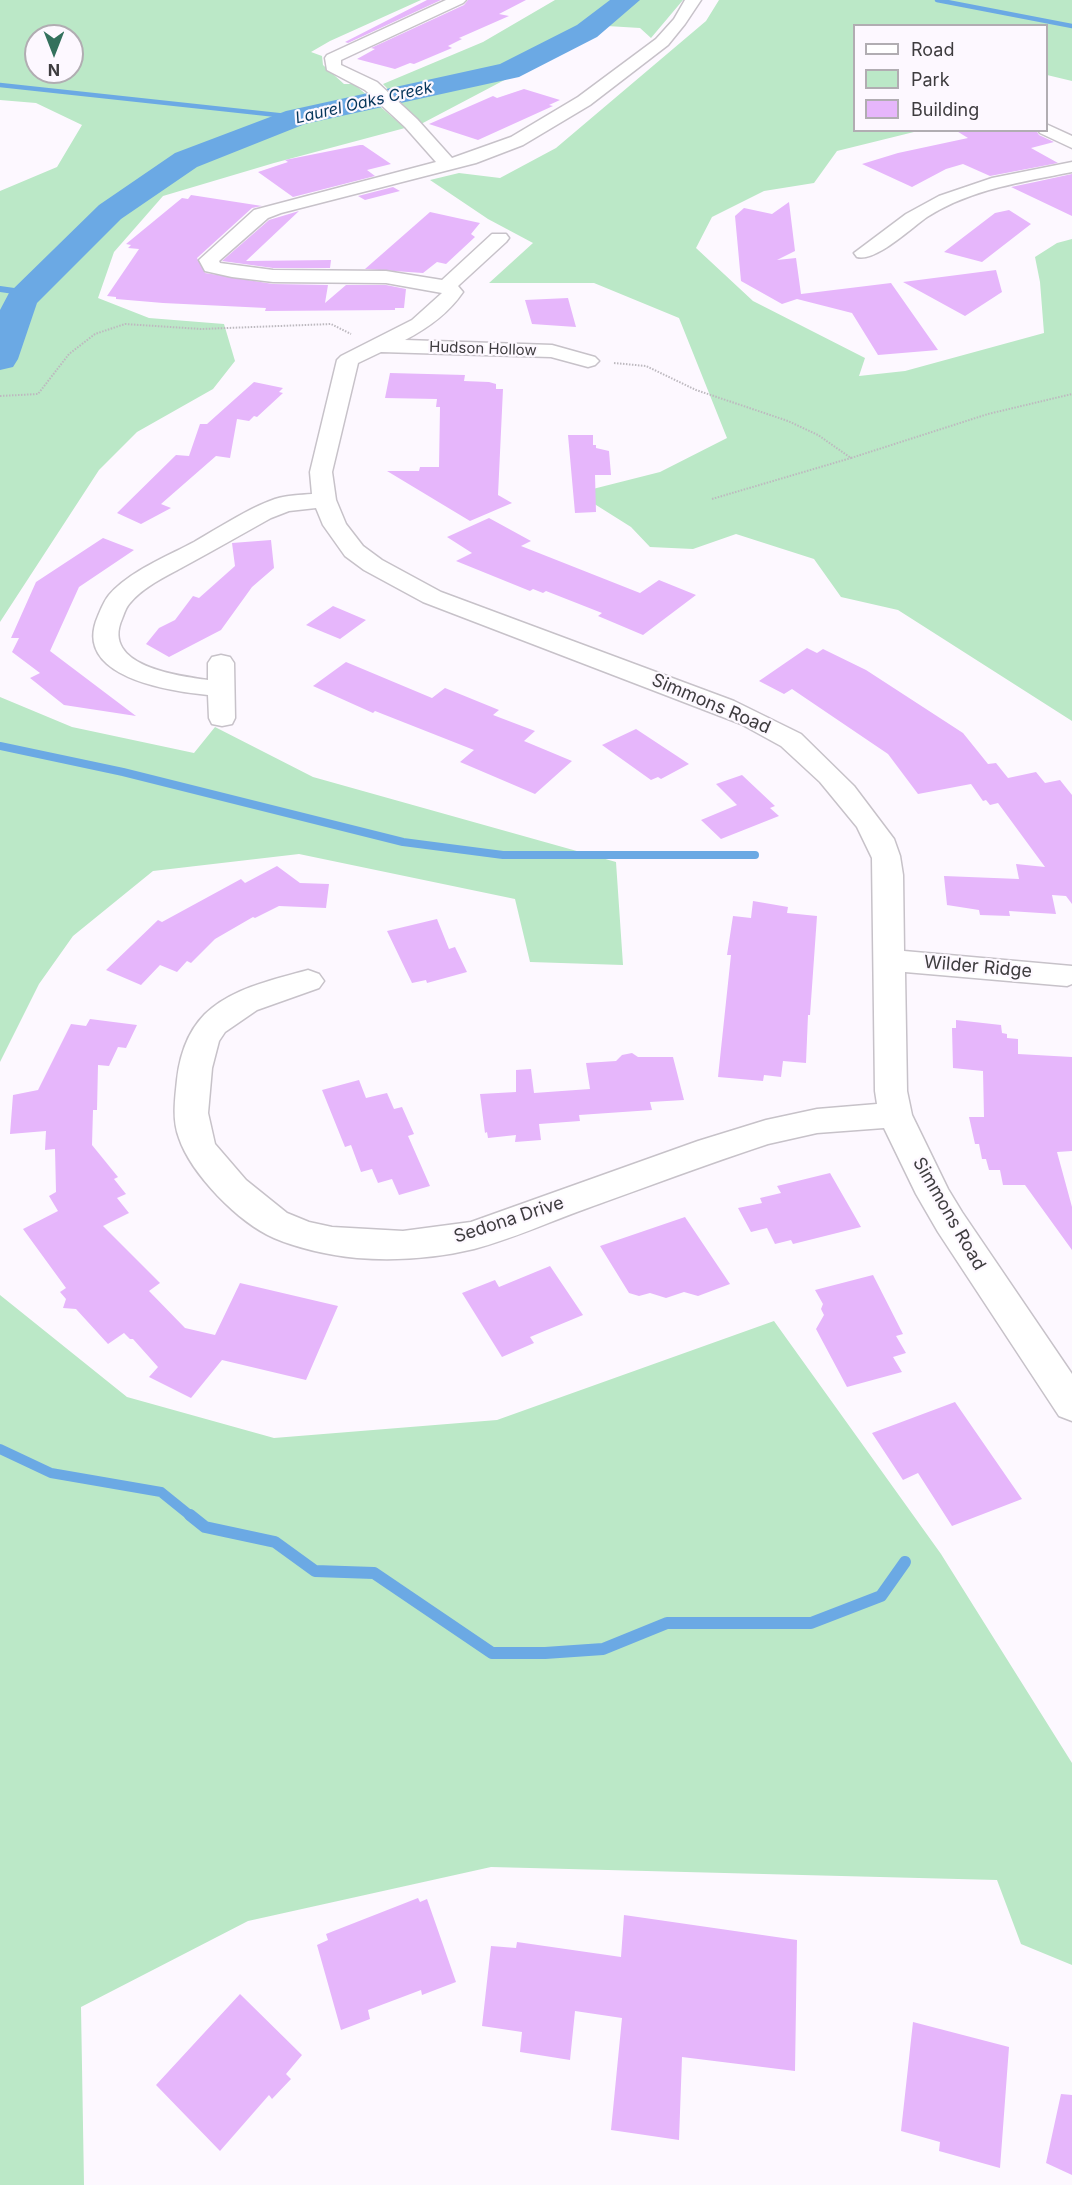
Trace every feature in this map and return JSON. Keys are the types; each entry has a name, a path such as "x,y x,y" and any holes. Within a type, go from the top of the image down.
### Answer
{"street":[{"path":"448,165 411,123 372,86 333,67 333,58 458,0"},
{"path":"499,238 446,286 379,276 263,275 212,267 209,260 261,214 470,159 517,141 584,101 662,42 680,21 693,0"},
{"path":"1048,130 1072,144"},
{"path":"864,253 930,207 954,196 986,186 1072,167"},
{"name":"Simmons Road","path":"446,286 453,292 445,303 423,323 348,360 321,472 324,500 335,525 354,551 373,565 432,597 725,707 790,740 817,763 844,792 869,824 885,851 888,875 889,1067 895,1115 933,1194 950,1222 1072,1406"},
{"name":"Hudson Hollow","path":"376,345 552,351 588,361"},
{"path":"222,718 221,676 172,683 142,674 122,663 107,645 106,627 118,600 139,582 263,513 284,504 324,500"},
{"name":"Wilder Ridge","path":"888,960 1067,975"},
{"name":"Sedona Drive","path":"308,981 238,1005 212,1026 196,1064 191,1102 195,1138 218,1176 246,1200 285,1227 334,1240 384,1246 434,1244 474,1235 710,1149 766,1132 817,1121 895,1115"}],"path":[{"path":"0,396 38,394 69,354 95,334 125,324 201,328 331,324 376,345"},
{"path":"588,361 646,366 696,390 789,421 818,435 852,458"},
{"path":"712,499 945,428 1072,394"}],"green space":[{"path":"0,0 421,0 330,41 311,52 322,56 323,65 344,84 354,84 405,128 163,196 114,252 98,298 149,318 224,324 235,361 213,389 137,432 99,470 0,622 0,191 57,167 82,125 36,103 0,100"},
{"path":"555,0 683,0 651,38 640,28 607,26 421,124 383,84 483,42"},
{"path":"719,0 1072,0 1072,81 1048,75 1048,24 853,24 853,132 914,132 837,151 814,183 764,191 712,217 696,248 753,301 865,358 859,376 905,371 1044,333 1040,282 1035,257 1057,243 1072,239 1072,721 898,610 841,597 814,559 736,534 693,549 650,547 631,527 577,493 660,472 727,438 679,318 594,283 489,283 533,243 488,219 430,180 459,173 500,178 556,148 706,21"},
{"path":"0,697 72,727 194,753 215,727 313,777 616,862 623,965 530,962 515,899 299,854 153,871 73,936 39,984 0,1062"},
{"path":"0,1295 127,1397 274,1438 497,1420 774,1321 941,1554 1072,1763 1072,1965 1021,1944 997,1880 491,1867 248,1921 81,2007 84,2185 0,2185"}],"building":[{"path":"427,0 441,0 348,43 345,42"},
{"path":"468,0 526,0 499,14 509,16 459,38 462,39 448,46 452,48 414,64 410,63 395,69 357,59 375,49 371,48 464,5"},
{"path":"524,89 560,100 549,105 553,106 478,140 429,124 493,96 497,98"},
{"path":"958,132 1037,132 1054,142 1031,148 1058,163 990,176 963,164 946,169 912,187 862,164 898,153 968,138"},
{"path":"360,145 391,164 367,170 375,176 293,197 258,172 288,162 285,160"},
{"path":"1072,174 1072,216 1011,187 1035,182"},
{"path":"393,187 400,191 365,200 358,196"},
{"path":"191,195 262,206 252,208 197,258 205,273 273,284 328,285 325,303 346,285 386,285 406,289 404,308 395,308 395,310 265,311 266,308 163,303 116,299 116,297 107,296 139,249 128,248 131,245 126,244 182,198 188,199"},
{"path":"789,202 795,251 777,260 796,258 801,294 891,283 938,350 878,355 852,313 797,299 782,304 741,281 735,216 744,208 772,214"},
{"path":"1009,210 1031,224 982,262 944,252 995,213"},
{"path":"299,211 246,261 331,260 330,268 273,268 222,261 269,220"},
{"path":"430,212 480,223 471,234 475,237 446,264 437,262 423,273 365,269"},
{"path":"996,270 1002,292 965,316 903,282"},
{"path":"568,298 576,327 532,324 525,300"},
{"path":"390,373 465,375 464,381 489,382 496,384 496,389 503,389 498,495 512,503 470,521 387,471 419,471 420,467 439,467 440,407 436,407 437,399 385,398"},
{"path":"254,382 283,388 279,392 283,393 257,417 254,416 249,421 237,419 230,458 216,456 161,504 171,508 141,524 117,513 176,455 189,456 200,424 207,424"},
{"path":"568,435 593,435 593,445 596,445 596,448 609,451 611,475 595,475 596,512 575,513"},
{"path":"489,518 531,541 521,546 640,593 659,580 696,595 643,635 598,616 602,613 546,591 543,593 533,589 530,591 456,561 472,553 447,537"},
{"path":"103,538 134,550 79,587 50,651 136,716 64,705 30,678 40,673 12,652 19,638 11,638 36,582"},
{"path":"271,540 274,568 252,587 221,630 169,657 146,644 159,628 175,620 193,596 199,598 235,566 232,543"},
{"path":"333,606 366,620 340,639 306,625"},
{"path":"807,648 817,653 823,649 866,670 963,733 988,764 996,763 1008,778 1036,772 1045,783 1060,780 1072,795 1072,904 1066,896 1052,895 1056,914 1009,911 1010,916 980,915 979,910 947,905 944,876 1019,879 1016,864 1045,867 998,803 990,805 986,800 983,801 971,784 918,794 888,754 792,689 784,694 759,681"},
{"path":"346,662 432,698 445,688 499,710 493,715 535,731 524,741 572,761 535,794 460,762 474,750 375,711 373,713 313,686"},
{"path":"636,729 689,764 661,779 658,777 651,780 602,745"},
{"path":"742,775 775,806 770,808 779,816 721,839 701,820 737,805 716,784"},
{"path":"277,866 300,883 329,884 326,908 279,906 253,917 215,939 191,963 187,961 177,972 160,965 141,985 106,970 158,920 162,922 241,879 245,883"},
{"path":"753,901 788,907 787,913 817,916 806,1063 783,1061 781,1077 764,1075 763,1081 718,1077 731,955 727,955 733,916 751,918"},
{"path":"437,919 449,949 455,947 467,972 427,983 426,980 412,983 387,931"},
{"path":"90,1019 137,1025 126,1048 118,1047 109,1066 98,1065 97,1110 93,1110 92,1145 118,1177 114,1179 126,1194 117,1198 129,1213 103,1226 160,1283 149,1291 185,1328 215,1335 240,1283 338,1306 306,1380 222,1360 191,1398 149,1377 158,1367 133,1339 124,1333 108,1344 76,1309 63,1308 66,1299 60,1292 66,1288 23,1229 58,1211 49,1196 56,1192 55,1149 45,1150 46,1131 10,1134 13,1095 38,1090 71,1024 86,1026"},
{"path":"956,1020 1001,1025 1002,1033 1007,1034 1007,1038 1018,1039 1018,1054 1072,1057 1072,1151 1057,1152 1072,1207 1072,1250 1025,1185 1003,1185 1000,1170 989,1170 986,1159 982,1159 979,1144 975,1144 969,1117 984,1117 983,1071 953,1068 952,1028 956,1028"},
{"path":"632,1053 638,1057 673,1057 684,1100 650,1102 652,1110 579,1115 580,1121 539,1124 541,1140 515,1142 516,1135 488,1138 487,1132 485,1133 480,1094 516,1092 516,1070 531,1069 534,1093 590,1089 586,1063 616,1061 622,1055"},
{"path":"359,1080 366,1098 387,1093 394,1109 402,1107 414,1134 408,1136 430,1186 399,1195 392,1179 378,1183 372,1169 361,1172 351,1145 345,1147 322,1090"},
{"path":"830,1173 861,1227 793,1244 791,1240 775,1244 767,1228 751,1232 738,1208 762,1203 760,1198 781,1193 777,1186"},
{"path":"685,1217 730,1284 698,1296 684,1292 666,1298 650,1293 639,1296 629,1293 600,1246"},
{"path":"550,1266 583,1315 530,1337 534,1343 502,1357 462,1293 495,1280 499,1287"},
{"path":"873,1275 903,1334 896,1336 906,1353 893,1357 902,1372 847,1387 816,1329 824,1315 821,1309 823,1304 815,1290"},
{"path":"955,1402 1022,1499 952,1526 918,1473 903,1480 872,1433"},
{"path":"418,1898 420,1902 427,1899 456,1982 422,1995 421,1990 368,2010 370,2019 341,2030 317,1945 328,1940 326,1934"},
{"path":"624,1915 797,1940 795,2071 682,2057 679,2140 611,2130 622,2018 575,2011 570,2060 520,2052 522,2032 482,2026 491,1946 516,1948 517,1942 621,1957"},
{"path":"240,1994 302,2055 286,2074 291,2079 272,2099 269,2095 220,2151 156,2085"},
{"path":"913,2022 1009,2047 1000,2168 939,2151 940,2142 901,2131"},
{"path":"1061,2094 1072,2095 1072,2175 1046,2163"}],"waterway":[{"name":"Laurel Oaks Creek","path":"0,359 21,300 110,212 186,160 296,117 509,71 587,31 627,0"},
{"path":"937,0 1072,26"},
{"path":"0,85 296,117"},
{"path":"0,289 28,293"},
{"path":"0,746 123,772 403,842 503,855 755,855"},
{"path":"0,1449 51,1473 161,1492 192,1517"},
{"path":"190,1515 205,1527 275,1542 315,1571 374,1573 492,1653 545,1653 603,1649 667,1623 811,1623 881,1596 905,1562"}]}
